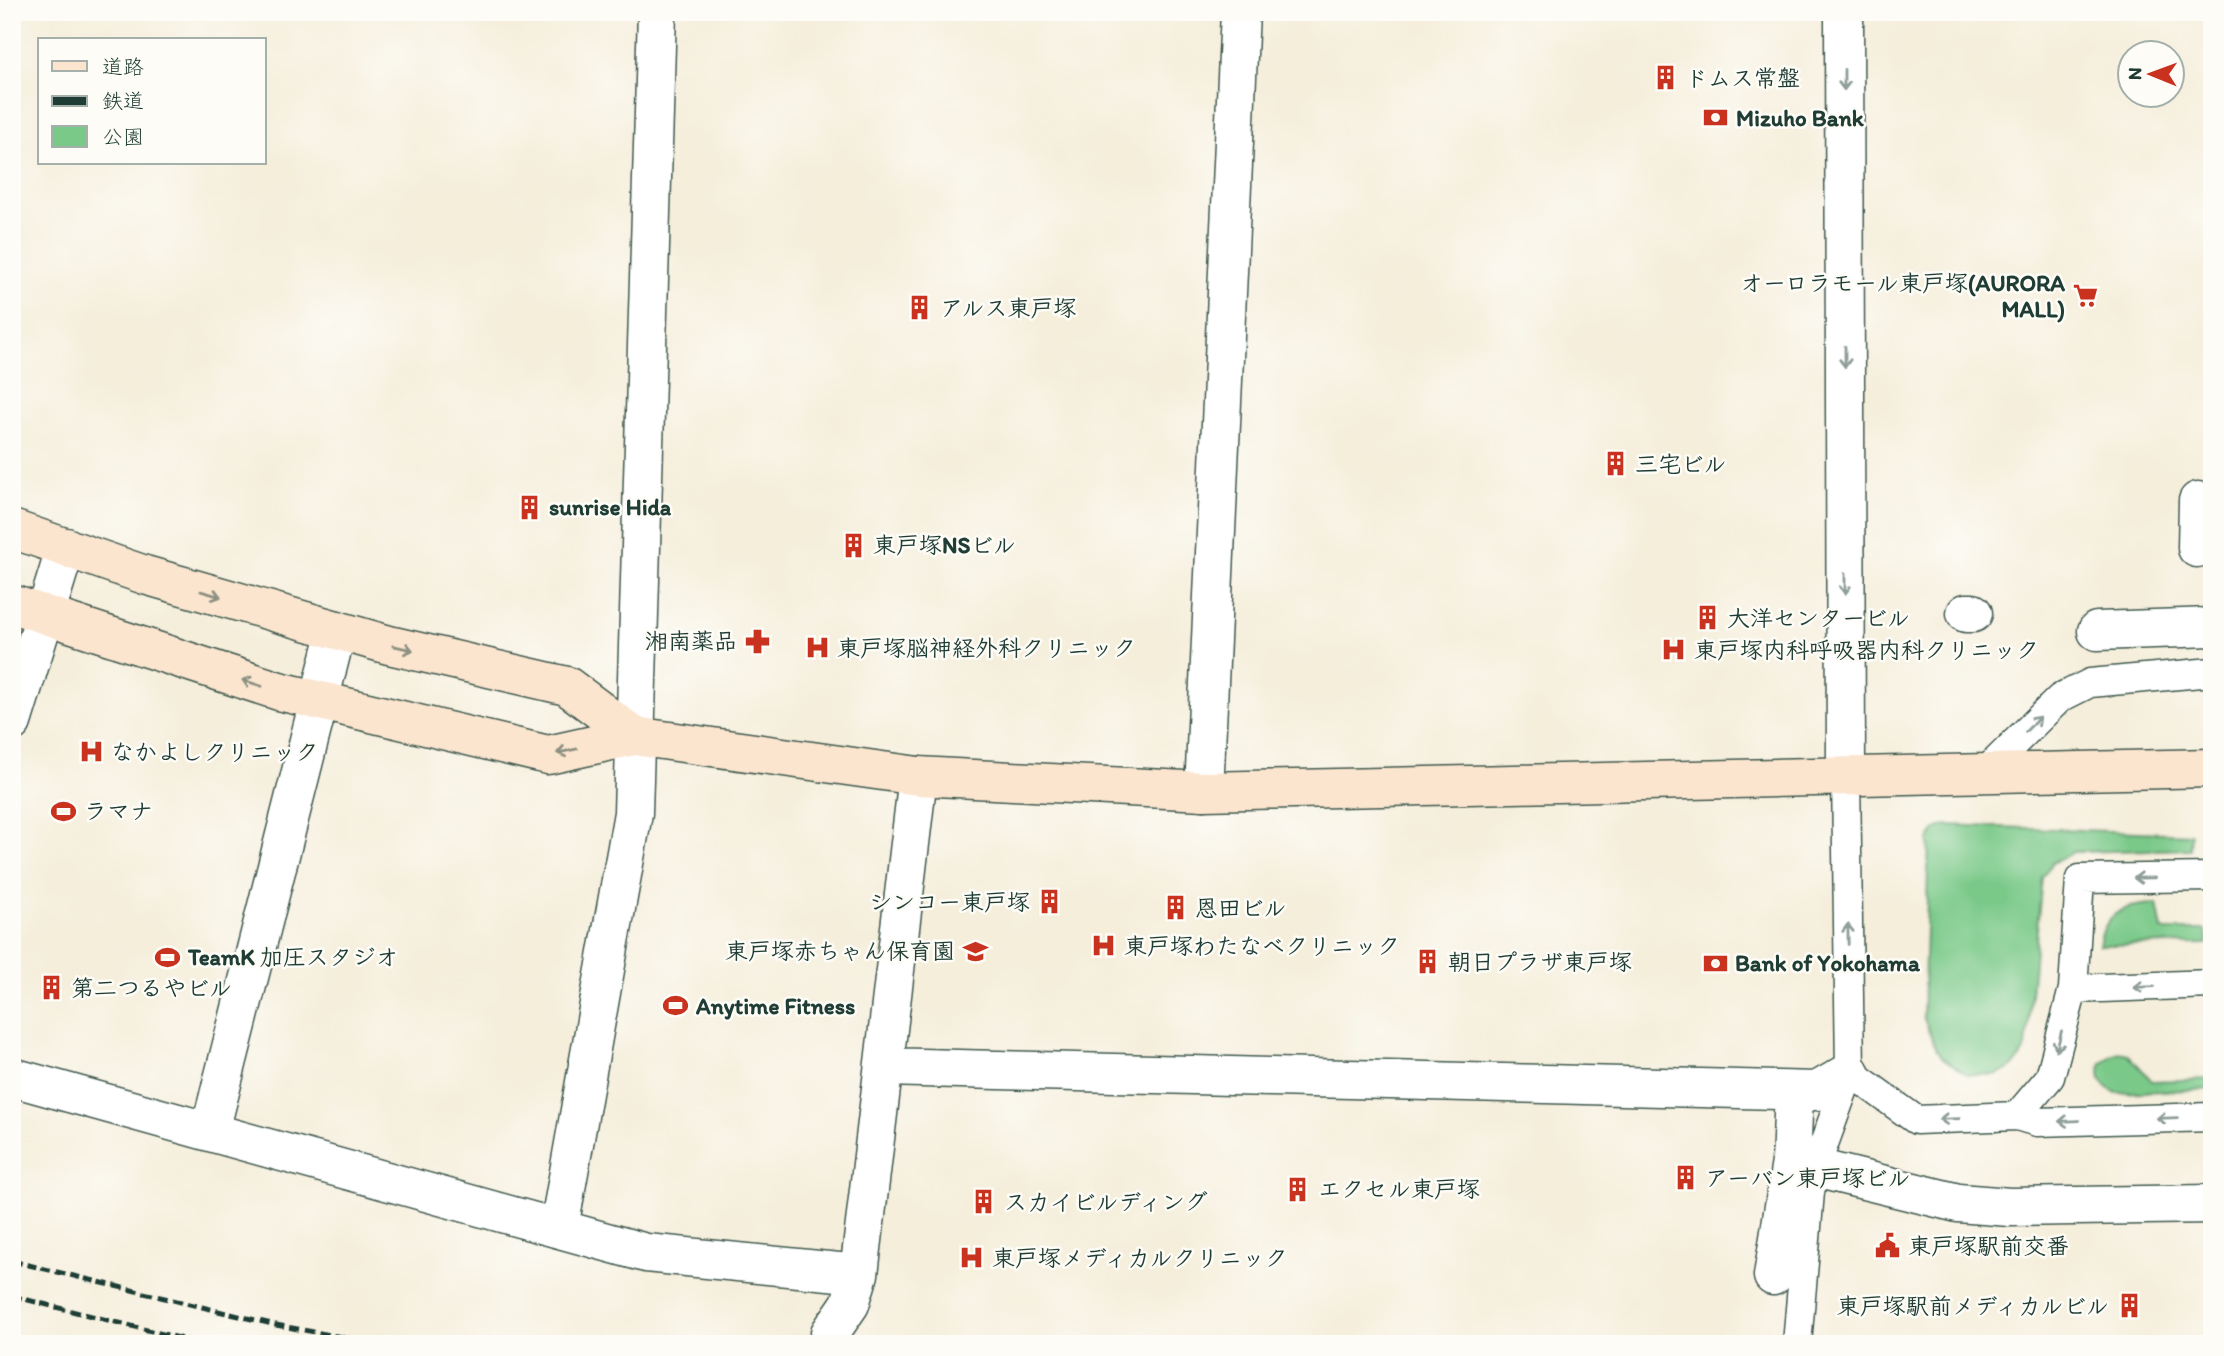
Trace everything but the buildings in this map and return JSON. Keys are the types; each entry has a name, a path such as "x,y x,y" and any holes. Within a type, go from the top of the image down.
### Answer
{"street":[{"path":"559,1228 633,813 657,12"},
{"path":"1204,791 1240,12"},
{"path":"1844,12 1846,774"},
{"path":"2197,548 2198,502"},
{"path":"12,528 145,575 337,630 567,686 634,736"},
{"path":"12,722 29,610 66,547"},
{"path":"29,610 279,691 548,755 634,736 918,776 1204,791 1846,774 2212,768"},
{"path":"2097,631 2212,627"},
{"path":"210,1132 337,630"},
{"path":"830,1333 850,1304 859,1274 918,776"},
{"path":"884,1067 1794,1091 1817,1091 1850,1072"},
{"path":"12,1077 646,1253 859,1274"},
{"path":"1773,1276 1803,1166 1794,1091"},
{"path":"1803,1166 1958,1203 2010,1207 2212,1204"}],"lane":[{"path":"1984,772 2060,698 2090,683 2212,672"},
{"path":"1797,1344 1810,1192 1803,1166 1850,1072 1846,774"},
{"path":"2017,1116 2050,1077 2073,989 2080,879 2212,877"},
{"path":"2073,989 2212,984"},
{"path":"1850,1072 1916,1120 2017,1116 2037,1122 2212,1117"}],"green space":[{"path":"1946,825 2191,834 2190,849 2073,852 2052,863 2042,877 2026,1047 2018,1061 2008,1070 1994,1075 1967,1074 1943,1058 1936,1049 1923,1016 1929,840 1936,829"},
{"path":"2157,904 2162,930 2206,930 2207,944 2099,945 2106,924 2118,912 2135,906"},
{"path":"2119,1052 2128,1054 2152,1081 2212,1079 2212,1089 2117,1093 2104,1085 2100,1073 2102,1062"}],"railway":[{"path":"12,1261 276,1325 380,1344"},
{"path":"12,1296 203,1344"}],"place":[{"name":"ドムス常盤","path":"1665,78"},
{"name":"Mizuho Bank","path":"1716,118"},
{"name":"オーロラモール東戸塚(AURORA MALL)","path":"2085,296"},
{"name":"アルス東戸塚","path":"920,308"},
{"name":"三宅ビル","path":"1615,464"},
{"name":"sunrise Hida","path":"529,507"},
{"name":"東戸塚NSビル","path":"853,545"},
{"name":"大洋センタービル","path":"1707,618"},
{"name":"湘南薬品","path":"757,641"},
{"name":"東戸塚脳神経外科クリニック","path":"817,648"},
{"name":"東戸塚内科呼吸器内科クリニック","path":"1674,650"},
{"name":"なかよしクリニック","path":"91,752"},
{"name":"ラマナ","path":"64,811"},
{"name":"シンコー東戸塚","path":"1050,902"},
{"name":"恩田ビル","path":"1175,908"},
{"name":"東戸塚わたなべクリニック","path":"1104,946"},
{"name":"東戸塚赤ちゃん保育園","path":"975,951"},
{"name":"TeamK 加圧スタジオ","path":"168,957"},
{"name":"朝日プラザ東戸塚","path":"1428,962"},
{"name":"Bank of Yokohama","path":"1715,963"},
{"name":"第二つるやビル","path":"51,988"},
{"name":"Anytime Fitness","path":"676,1006"},
{"name":"アーバン東戸塚ビル","path":"1685,1178"},
{"name":"エクセル東戸塚","path":"1298,1189"},
{"name":"スカイビルディング","path":"984,1202"},
{"name":"東戸塚駅前交番","path":"1888,1246"},
{"name":"東戸塚メディカルクリニック","path":"972,1258"},
{"name":"東戸塚駅前メディカルビル","path":"2129,1306"}]}
